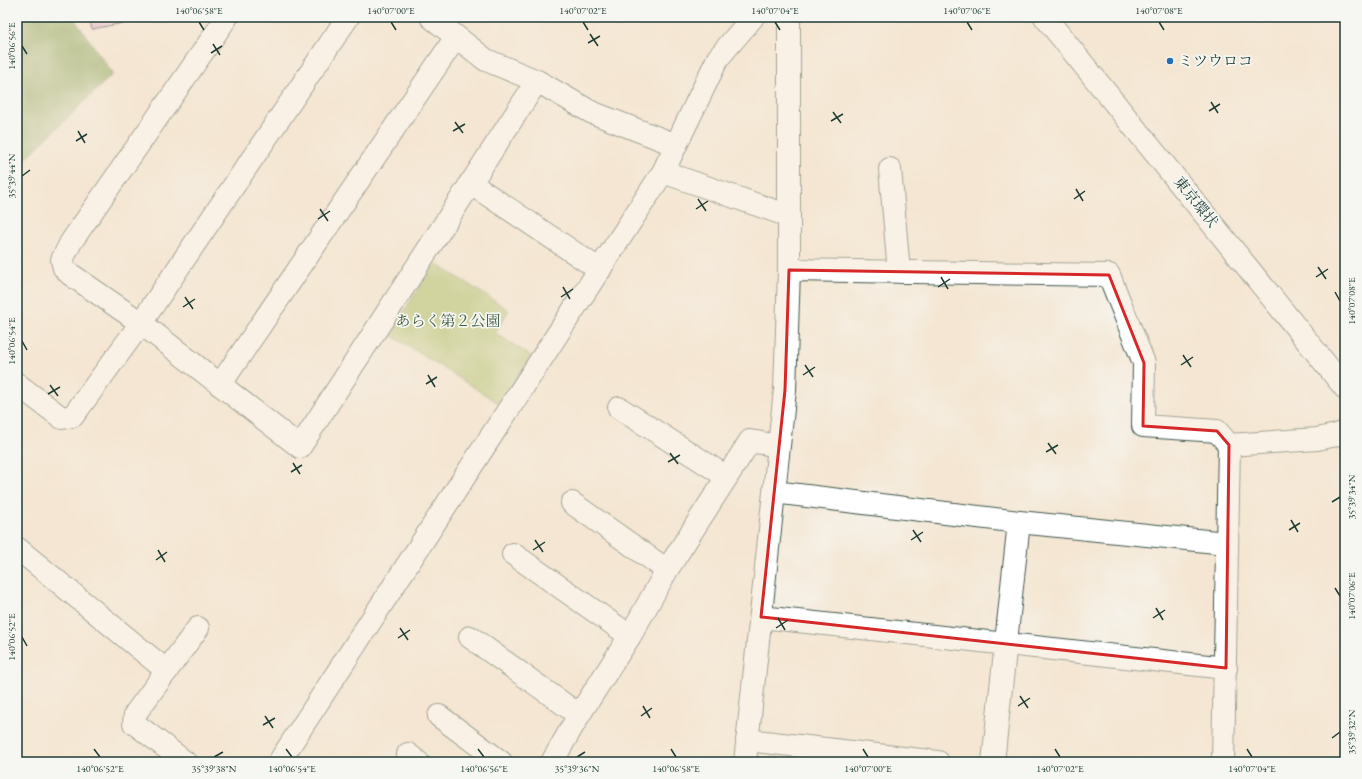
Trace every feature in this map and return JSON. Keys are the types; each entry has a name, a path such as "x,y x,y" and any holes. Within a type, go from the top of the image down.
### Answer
{"main road":[{"path":"227,17 71,242 62,260 64,268 70,274 140,323 300,447 536,81"},
{"path":"17,384 62,418 73,416 140,323 348,17"},
{"path":"431,17 486,60 536,81 591,112 676,145"},
{"path":"279,762 663,172 718,58 753,17"},
{"path":"745,762 785,390 789,270 789,17"},
{"name":"東京環状","path":"1045,17 1345,388"},
{"path":"220,385 456,37"},
{"path":"890,169 899,272"},
{"path":"663,172 789,216"},
{"path":"470,184 600,270"},
{"path":"789,270 1109,275 1144,363 1143,426 1216,431 1229,445 1226,543 1226,668 1223,762"},
{"path":"619,408 727,477"},
{"path":"1229,445 1317,439 1345,432"},
{"path":"552,762 579,715 630,636 667,570 750,441 779,446"},
{"path":"774,492 1019,522 1226,543"},
{"path":"572,503 667,570"},
{"path":"993,762 1019,522"},
{"path":"17,548 166,671"},
{"path":"512,554 630,636"},
{"path":"761,617 1226,668"},
{"path":"185,762 134,722 135,714 198,628"},
{"path":"470,637 579,715"},
{"path":"439,716 501,762"},
{"path":"747,740 938,762"}],"highlighted area":[{"path":"789,270 1109,275 1144,363 1143,426 1217,431 1229,445 1226,668 761,617 785,390"}],"green space":[{"path":"17,17 73,17 113,74 17,167"},
{"name":"あらく第２公園","path":"435,263 509,310 495,333 531,356 500,404 389,334"}],"building":[{"path":"89,17 149,17 149,18 92,29"}],"place":[{"name":"ミツウロコ","path":"1170,61"}]}
